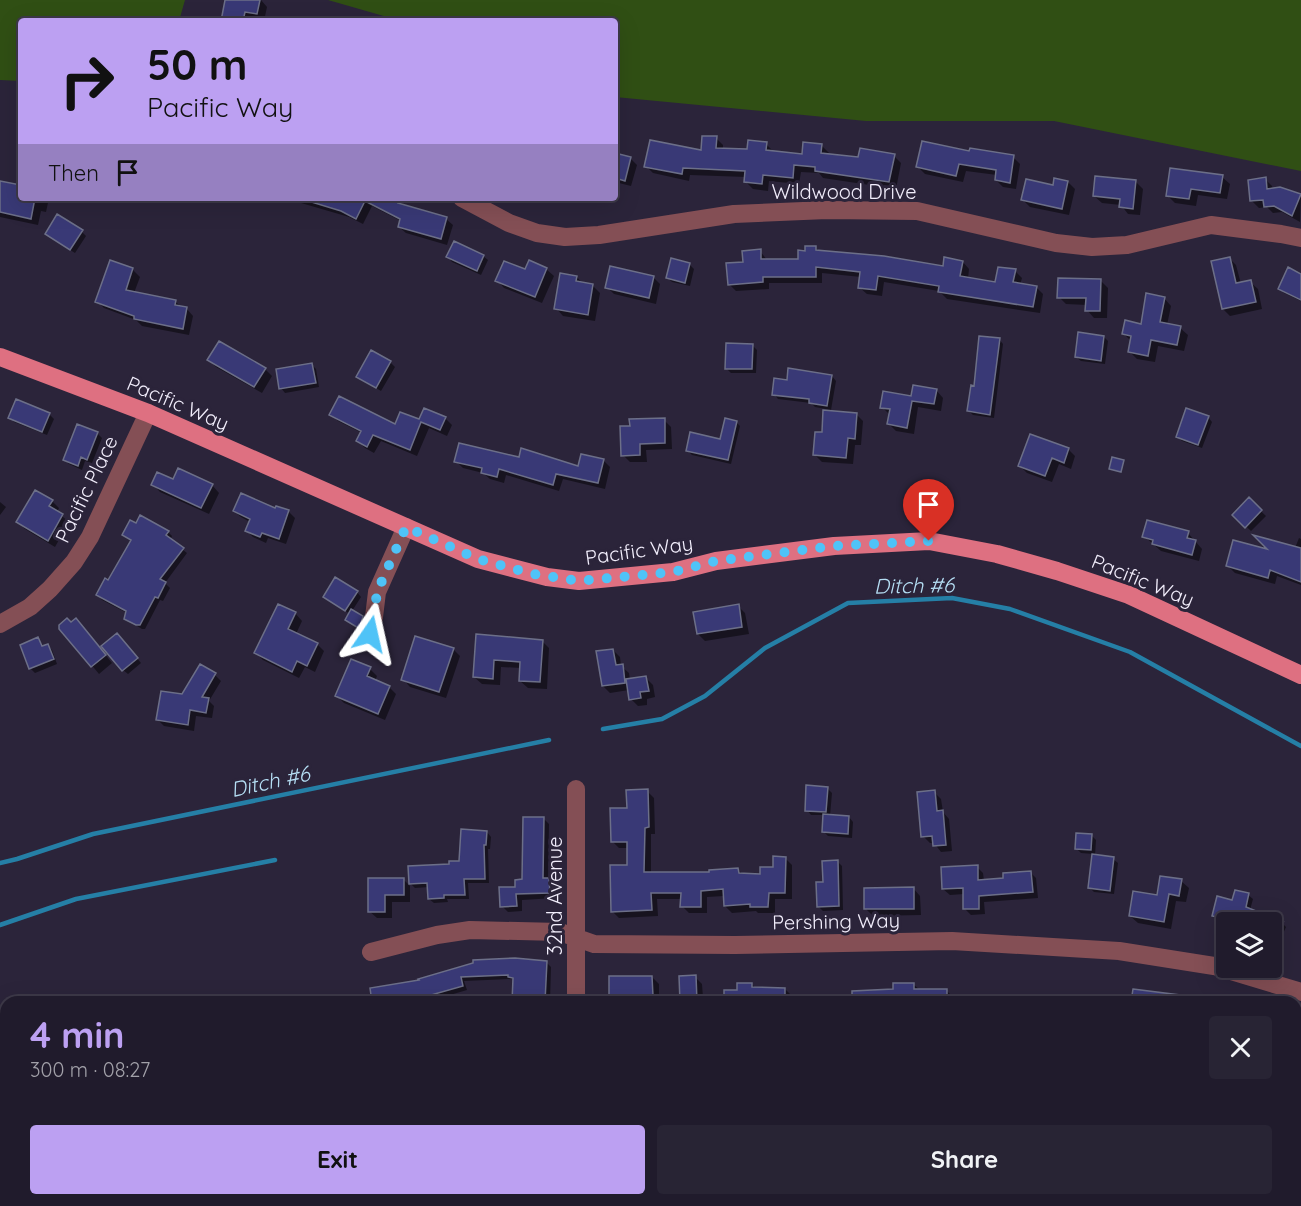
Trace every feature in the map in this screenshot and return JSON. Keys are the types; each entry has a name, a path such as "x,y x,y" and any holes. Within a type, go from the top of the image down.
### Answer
{"main road":[{"name":"Pacific Way","path":"0,357 148,412 478,559 537,575 579,581 673,572 716,561 834,546 929,541 997,554 1129,595 1301,675"}],"street":[{"name":"Wildwood Drive","path":"468,201 509,223 537,233 565,237 599,235 734,214 827,210 917,212 1056,243 1092,248 1127,245 1211,225 1301,238"},
{"name":"Pacific Place","path":"0,624 30,607 74,562 90,537 148,412"},
{"path":"370,634 377,592 406,527"},
{"name":"32nd Avenue","path":"576,789 576,996"},
{"name":"Pershing Way","path":"371,952 437,935 470,930 560,932 594,944 735,945 952,941 1119,951 1214,966 1301,992"}],"green space":[{"path":"0,0 185,0 180,18 18,18 18,81 0,80"},
{"path":"328,0 1301,0 1301,171 1054,121 866,121 618,97 618,18 391,18"}],"building":[{"path":"225,0 260,0 257,14 245,12 244,18 222,18"},
{"path":"702,136 717,136 716,148 747,149 748,140 767,142 766,150 802,154 803,142 822,144 821,153 858,157 860,148 895,154 889,182 815,171 815,167 794,165 793,178 763,175 762,184 744,182 745,171 683,168 682,174 644,167 650,140 701,150"},
{"path":"922,141 969,151 970,148 1014,155 1010,183 995,180 996,170 959,164 956,176 916,167"},
{"path":"618,154 631,157 625,181 618,179"},
{"path":"1170,168 1223,175 1220,193 1191,189 1189,199 1166,196"},
{"path":"1095,176 1136,180 1133,209 1119,207 1120,199 1093,196"},
{"path":"1266,177 1267,189 1280,187 1301,194 1292,216 1274,206 1264,207 1263,200 1250,201 1248,180"},
{"path":"1054,178 1068,181 1062,209 1021,200 1026,179 1053,185"},
{"path":"0,181 18,184 18,201 34,201 31,219 0,212"},
{"path":"308,201 365,201 356,219 341,211"},
{"path":"365,201 399,201 398,203 447,217 441,239 398,227 400,219"},
{"path":"57,214 83,230 70,250 45,234"},
{"path":"454,241 484,255 477,271 446,257"},
{"path":"805,246 816,246 816,250 884,256 943,266 944,257 963,261 960,276 995,282 998,267 1016,269 1013,282 1037,286 1033,307 938,292 939,286 878,276 876,290 858,288 860,272 816,267 816,277 763,277 763,282 728,285 726,263 743,262 742,251 761,249 761,259 798,259 798,250 805,251"},
{"path":"1230,257 1236,283 1251,280 1256,302 1222,309 1211,261"},
{"path":"671,258 690,263 685,283 666,278"},
{"path":"110,260 133,268 126,290 176,300 175,305 187,307 183,329 134,319 134,316 95,302"},
{"path":"529,260 547,268 535,297 495,281 504,261 525,269"},
{"path":"610,266 654,276 649,298 605,288"},
{"path":"1288,267 1301,274 1301,300 1278,289"},
{"path":"560,273 577,276 576,281 593,284 588,315 554,309"},
{"path":"1058,278 1101,279 1100,311 1085,311 1086,298 1057,298"},
{"path":"1146,293 1165,297 1160,322 1181,326 1177,345 1151,340 1148,356 1128,352 1131,336 1122,334 1125,320 1141,324"},
{"path":"1078,332 1104,336 1101,361 1075,357"},
{"path":"979,336 1000,338 990,415 967,411 971,385 974,386"},
{"path":"219,341 266,368 254,387 207,360"},
{"path":"726,343 753,344 752,369 725,369"},
{"path":"371,350 391,361 376,388 356,377"},
{"path":"312,363 316,383 279,389 276,369"},
{"path":"788,368 832,375 827,406 809,403 809,399 772,395 774,378 787,380"},
{"path":"913,385 937,389 934,404 912,401 907,428 887,424 890,409 880,408 883,391 911,396"},
{"path":"339,396 395,424 400,412 419,419 424,408 446,417 440,430 421,422 410,450 373,435 367,447 356,441 361,431 329,415"},
{"path":"16,399 50,413 42,432 8,418"},
{"path":"1186,408 1209,416 1198,445 1176,437"},
{"path":"823,410 857,413 855,439 848,438 846,458 813,455 815,432 822,432"},
{"path":"665,418 665,443 640,444 640,455 621,456 620,426 630,426 629,419"},
{"path":"725,418 737,421 728,460 686,451 690,432 720,439"},
{"path":"77,424 98,432 87,460 81,457 78,466 63,460"},
{"path":"1030,434 1069,448 1064,463 1052,458 1045,476 1018,466"},
{"path":"459,443 519,457 521,448 578,466 581,454 604,459 598,483 556,474 553,485 499,469 497,477 481,473 482,468 454,462"},
{"path":"1112,457 1124,460 1121,472 1109,469"},
{"path":"178,468 213,484 201,508 151,485 157,472 173,479"},
{"path":"35,490 53,500 49,506 63,514 48,541 16,522"},
{"path":"241,493 275,508 276,506 289,510 279,539 262,533 260,537 245,531 250,519 233,511"},
{"path":"1249,497 1262,510 1245,528 1232,515"},
{"path":"140,515 169,531 166,535 184,548 160,579 166,582 158,598 155,597 140,625 136,625 124,619 126,611 96,595 105,578 108,580 131,540 122,535 130,520 136,523"},
{"path":"1147,520 1189,531 1187,538 1196,540 1192,555 1152,544 1153,540 1142,537"},
{"path":"1253,535 1301,548 1301,582 1270,570 1268,578 1226,566 1233,540 1267,549"},
{"path":"335,577 358,591 345,611 323,597"},
{"path":"278,604 296,612 288,629 318,643 307,666 297,661 292,672 254,653"},
{"path":"739,604 742,627 697,634 693,612"},
{"path":"351,609 363,616 360,629 345,620"},
{"path":"67,618 71,622 76,618 106,655 91,667 59,629 59,625"},
{"path":"117,633 138,658 122,671 101,646"},
{"path":"476,634 543,640 540,682 519,681 520,662 508,661 494,660 493,679 473,677"},
{"path":"415,636 454,648 439,692 401,680"},
{"path":"38,637 42,646 48,644 54,659 29,669 20,645"},
{"path":"613,649 616,665 623,664 625,683 602,686 596,651"},
{"path":"351,659 371,667 367,676 390,686 378,714 335,696"},
{"path":"200,664 216,673 202,697 209,698 206,713 190,710 188,725 156,720 161,691 182,694"},
{"path":"646,676 649,691 640,692 641,698 629,700 626,679"},
{"path":"806,785 828,787 826,812 805,811"},
{"path":"648,789 649,827 645,828 644,872 709,872 709,870 738,868 739,873 760,874 760,867 773,867 773,856 786,857 785,893 769,893 768,907 750,907 750,904 724,906 723,889 701,891 701,907 680,907 681,893 651,893 652,910 611,912 610,865 627,865 627,842 611,842 610,808 627,808 626,790"},
{"path":"935,790 937,811 943,810 946,845 933,846 932,836 921,837 917,792"},
{"path":"823,814 849,816 848,834 822,832"},
{"path":"523,817 544,817 543,878 549,878 550,893 516,894 517,906 500,907 499,887 515,887 515,880 522,879"},
{"path":"461,829 487,831 486,845 484,845 485,879 464,879 465,895 444,895 444,898 428,899 427,883 409,884 408,866 449,864 449,861 459,861"},
{"path":"1076,833 1092,834 1091,850 1075,849"},
{"path":"1092,854 1114,857 1110,891 1088,888"},
{"path":"838,860 839,906 817,907 816,882 823,882 822,861"},
{"path":"978,865 978,880 1003,878 1003,873 1031,871 1033,892 979,896 979,909 963,909 963,888 942,889 941,867"},
{"path":"1160,876 1182,879 1179,896 1169,894 1164,922 1129,916 1133,891 1157,895"},
{"path":"368,878 404,878 404,895 385,895 385,912 368,912"},
{"path":"914,887 914,909 864,909 864,888"},
{"path":"1235,890 1249,893 1246,907 1259,912 1216,912 1216,917 1212,916 1217,896 1232,900"},
{"path":"515,958 547,961 545,996 512,996 513,978 508,975 461,977 463,986 428,996 371,996 370,988 419,980 473,963 473,960"},
{"path":"696,975 697,996 680,996 679,976"},
{"path":"609,976 652,976 653,996 609,996"},
{"path":"737,983 752,983 752,987 785,988 785,996 724,996 724,990 737,990"},
{"path":"893,983 914,983 914,989 947,989 947,996 852,996 852,991 893,989"},
{"path":"1133,989 1180,995 1180,996 1132,996"}],"waterway":[{"name":"Ditch #6","path":"603,729 662,719 705,696 765,648 848,603 952,598 1010,609 1130,652 1301,746"},
{"name":"Ditch #6","path":"0,863 93,834 549,740"},
{"path":"0,925 76,899 275,860"}],"route":[{"path":"370,634 377,592 406,527 478,559 519,571 579,581 673,572 716,561 834,546 929,541"}]}
